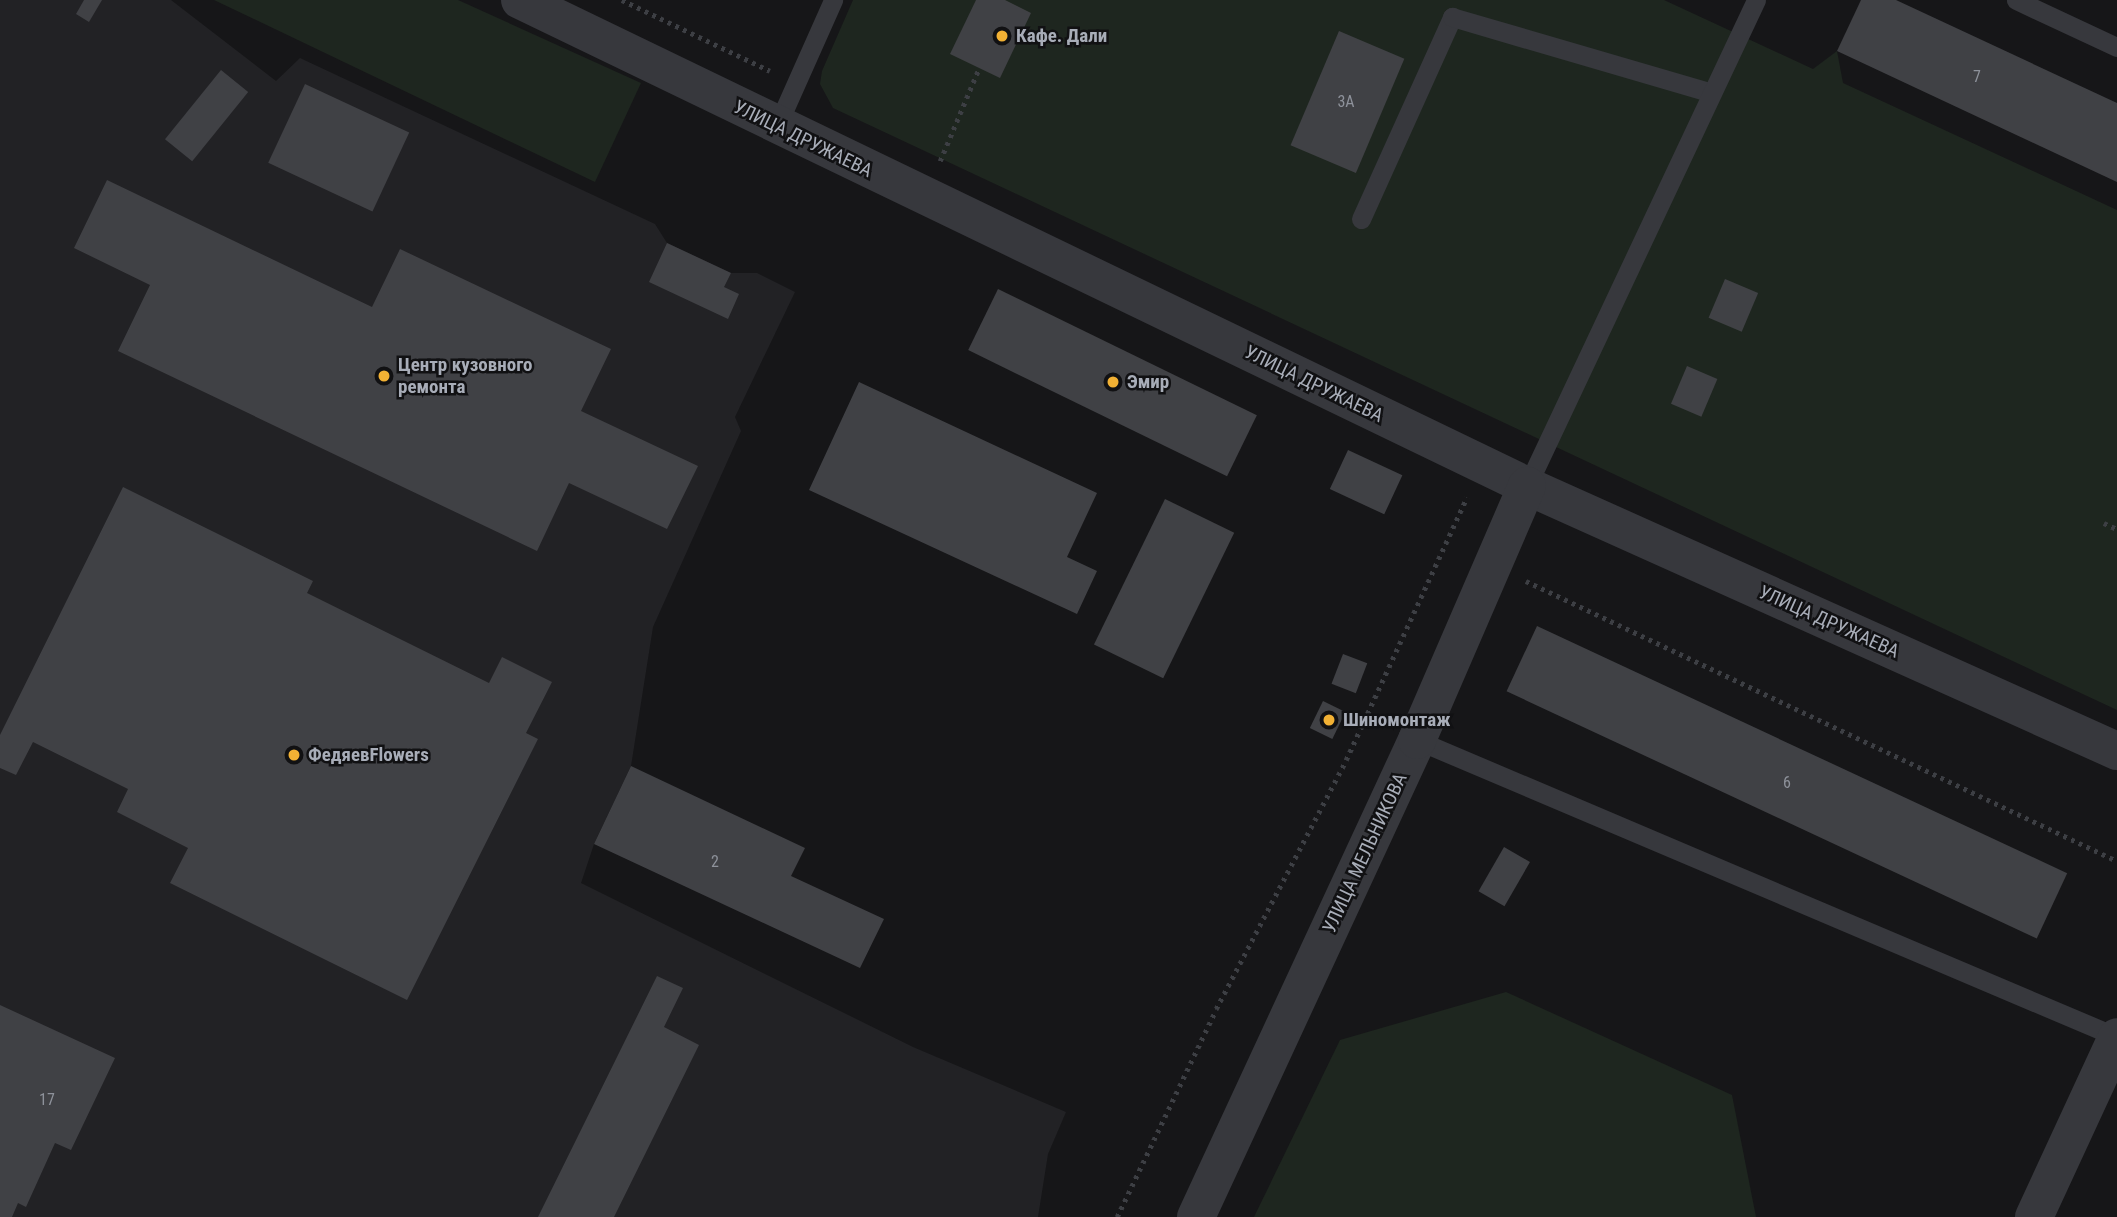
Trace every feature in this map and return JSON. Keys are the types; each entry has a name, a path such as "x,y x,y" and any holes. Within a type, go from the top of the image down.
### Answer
{"street":[{"name":"УЛИЦА ДРУЖАЕВА","path":"520,0 777,127 1527,486 2117,751"},
{"name":"УЛИЦА МЕЛЬНИКОВА","path":"1196,1217 1417,740 1527,486"},
{"path":"2034,1217 2117,1037"}],"lane":[{"path":"777,127 833,0"},
{"path":"1527,486 1709,92 1756,0"},
{"path":"2016,0 2117,47"},
{"path":"1361,219 1452,17 1709,92"},
{"path":"1417,740 2117,1037"}],"path":[{"path":"622,0 796,84"},
{"path":"925,197 979,68"},
{"path":"2105,523 2117,529"},
{"path":"1117,1217 1216,1009 1346,760 1444,547"},
{"path":"1494,566 2117,861"}],"shaded area":[{"path":"0,0 171,0 276,81 300,58 655,224 667,243 731,273 757,273 795,292 735,417 741,431 653,627 631,766 594,844 581,883 913,1047 1066,1112 1048,1154 1038,1217 0,1217"},
{"path":"214,0 458,0 641,83 595,182"},
{"path":"853,0 1664,0 1813,69 1837,51 1843,83 2117,210 2117,710 833,108 820,84 822,71"},
{"path":"1506,992 1732,1095 1756,1217 1254,1217 1340,1040"}],"building":[{"path":"84,0 102,0 89,22 76,14"},
{"path":"976,0 1005,0 1031,13 1000,78 950,54"},
{"path":"1861,0 1896,0 2117,103 2117,182 1837,51"},
{"path":"1339,31 1404,59 1356,173 1291,145"},
{"path":"221,70 248,92 192,161 165,139"},
{"path":"305,84 409,133 372,211 268,163"},
{"name":"Центр кузовного ремонта","path":"107,180 372,307 400,249 611,349 581,411 698,466 667,529 569,483 537,551 118,351 150,285 74,248"},
{"path":"667,243 731,273 724,287 739,294 728,319 649,282"},
{"path":"1725,279 1758,293 1742,332 1709,318"},
{"name":"Эмир","path":"998,289 1257,415 1227,476 968,350"},
{"path":"1687,366 1717,379 1701,417 1671,404"},
{"path":"859,382 1097,493 1067,557 1097,571 1077,614 809,490"},
{"path":"1348,450 1402,475 1384,514 1330,489"},
{"name":"ФедяевFlowers","path":"123,487 313,581 307,593 489,683 502,657 552,682 526,733 538,739 407,1000 170,883 188,848 117,812 128,789 33,742 16,775 0,768 0,735"},
{"path":"1165,499 1234,533 1163,678 1094,645"},
{"path":"1537,626 2067,873 2037,938 1507,691"},
{"path":"1343,654 1367,663 1356,693 1332,684"},
{"name":"Шиномонтаж","path":"1323,701 1345,712 1332,739 1310,728"},
{"path":"631,766 805,848 791,876 884,919 860,968 594,844"},
{"path":"1504,847 1530,862 1504,906 1478,891"},
{"path":"657,976 683,988 664,1027 699,1045 614,1217 538,1217"},
{"path":"0,1005 115,1058 71,1150 55,1143 26,1207 18,1203 12,1217 0,1217"}],"place":[{"name":"Кафе. Дали","path":"1002,36"},
{"name":"Центр кузовного ремонта","path":"384,376"},
{"name":"Эмир","path":"1113,382"},
{"name":"Шиномонтаж","path":"1329,720"},
{"name":"ФедяевFlowers","path":"294,755"}]}
